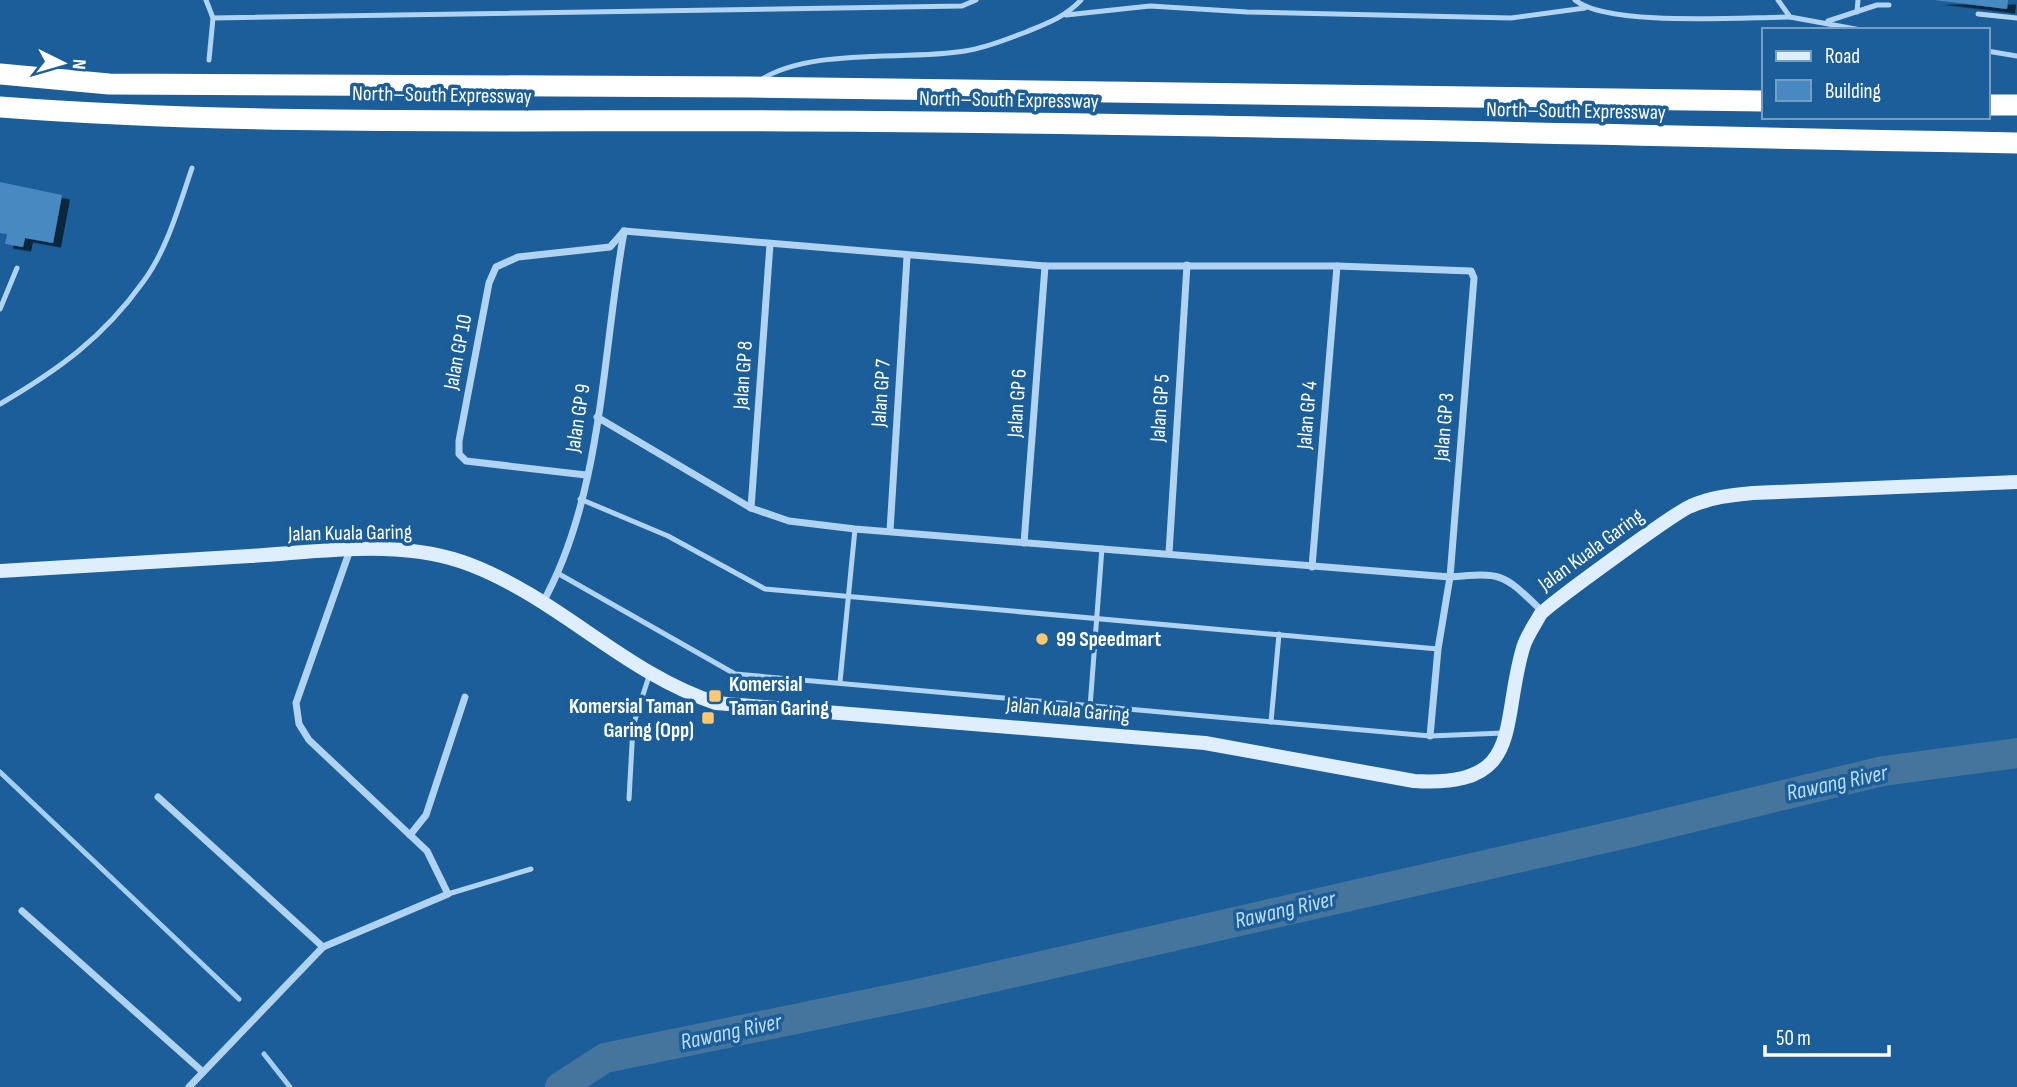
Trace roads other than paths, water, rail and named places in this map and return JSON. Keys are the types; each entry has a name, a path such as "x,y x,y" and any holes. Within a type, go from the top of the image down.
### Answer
{"highway":[{"name":"North–South Expressway","path":"0,75 109,84 750,86 1762,101"},
{"path":"1989,105 2017,105"},
{"name":"North–South Expressway","path":"0,107 106,115 802,121 2017,143"}],"street":[{"path":"624,231 907,257 1045,266 1337,266"},
{"name":"Jalan GP 9","path":"542,604 570,548 597,417 624,231"},
{"name":"Jalan GP 10","path":"586,475 466,461 459,454 458,441 489,283 496,267 518,257 610,247 624,231"},
{"name":"Jalan GP 8","path":"751,508 770,244"},
{"name":"Jalan GP 7","path":"890,531 907,257"},
{"name":"Jalan GP 5","path":"1169,554 1187,265"},
{"name":"Jalan GP 6","path":"1024,543 1045,266"},
{"name":"Jalan GP 3","path":"1337,266 1462,268 1471,271 1474,278 1450,578 1438,649 1430,736"},
{"name":"Jalan GP 4","path":"1312,567 1337,266"},
{"path":"597,417 751,508 789,521 855,529 1450,578 1492,573 1514,584 1542,611"},
{"name":"Jalan Kuala Garing","path":"0,571 350,550 430,554 470,565 542,604 650,673 689,694 744,707 1205,743 1414,781 1440,783 1478,774 1491,764 1502,748 1523,646 1542,611 1689,506 1721,496 2017,482"},
{"path":"189,1087 323,947 448,894 427,851 309,740 299,724 296,703 350,550"},
{"path":"410,835 426,815 465,697"},
{"path":"158,797 323,947"},
{"path":"23,911 203,1072"}],"lane":[{"path":"206,0 212,18 209,60"},
{"path":"212,18 962,6 976,0"},
{"path":"1066,15 1081,0"},
{"path":"1575,0 1585,8"},
{"path":"1778,0 1790,17"},
{"path":"1857,12 1858,0"},
{"path":"1828,22 1877,5 1889,5"},
{"path":"750,86 771,72 805,64 965,51 1000,42 1066,15 1150,6 1247,12 1511,18 1585,8 1627,16 1790,17 1853,28"},
{"path":"1979,13 2017,18"},
{"path":"1989,51 2017,56"},
{"path":"0,404 48,376 92,343 144,281 174,220 192,168"},
{"path":"0,310 17,268"},
{"path":"580,499 668,536 765,589 1097,616 1438,649"},
{"path":"840,682 846,597 855,529"},
{"path":"1090,707 1102,548"},
{"path":"558,575 735,674 1430,736 1476,737 1507,733"},
{"path":"1271,722 1279,634"},
{"path":"629,799 633,726 650,673"},
{"path":"448,894 531,869"}],"waterway":[{"name":"Rawang River","path":"560,1087 605,1058 927,992 1631,832 1883,771 2017,753"},
{"path":"0,772 239,999"},
{"path":"264,1054 290,1087"}],"place":[{"name":"99 Speedmart","path":"1042,639"},
{"name":"Komersial Taman Garing","path":"715,696"},
{"name":"Komersial Taman Garing (Opp)","path":"708,718"}]}
